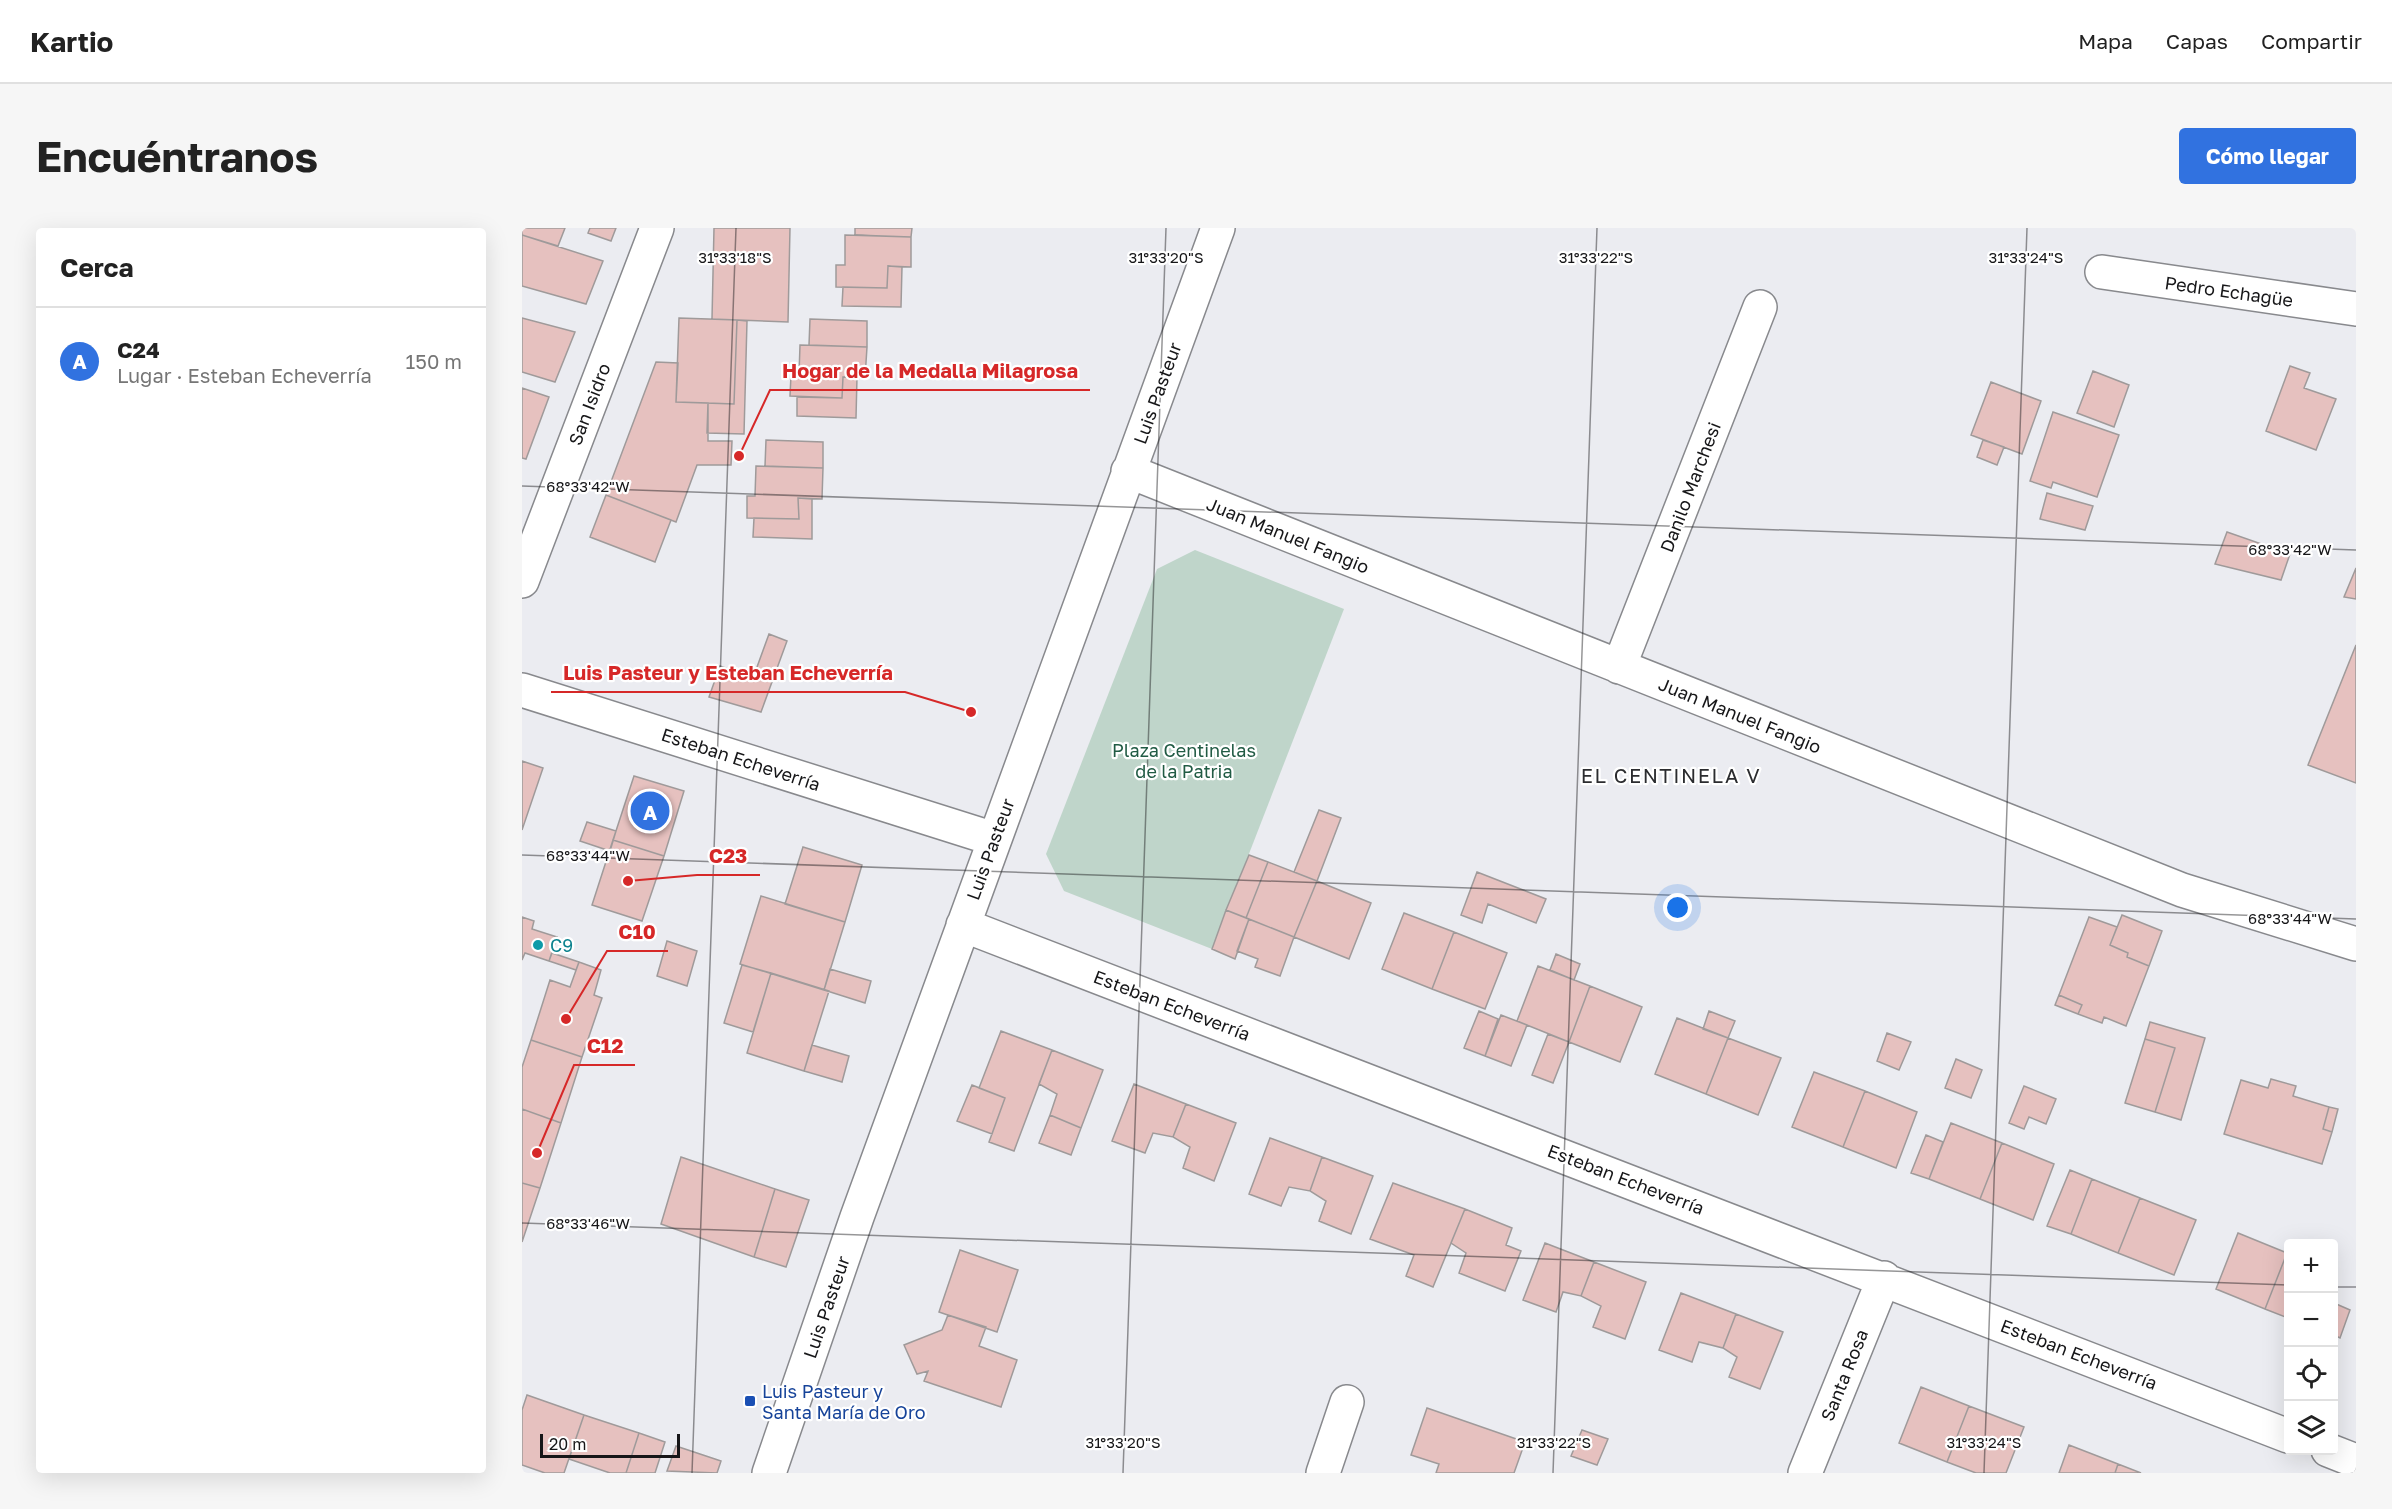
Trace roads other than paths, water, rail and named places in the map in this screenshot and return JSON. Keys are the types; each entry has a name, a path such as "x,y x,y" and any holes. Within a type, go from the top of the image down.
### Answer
{"street":[{"name":"San Isidro","path":"522,581 657,228"},
{"name":"Luis Pasteur","path":"769,1473 857,1217 1218,228"},
{"name":"Pedro Echagüe","path":"2102,272 2356,309"},
{"name":"Danilo Marchesi","path":"1619,667 1760,307"},
{"name":"Juan Manuel Fangio","path":"1128,471 2182,890 2356,944"},
{"name":"Esteban Echeverría","path":"522,690 994,839"},
{"name":"Esteban Echeverría","path":"963,925 2284,1434"},
{"name":"Santa Rosa","path":"1805,1473 1884,1278"},
{"path":"1323,1473 1347,1402"},
{"path":"2338,1454 2356,1461"}],"place":[{"name":"Hogar de la Medalla Milagrosa","path":"739,456"},
{"name":"Luis Pasteur y Esteban Echeverría","path":"971,712"},
{"name":"C24","path":"650,811"},
{"name":"C23","path":"628,881"},
{"name":"C9","path":"538,945"},
{"name":"C10","path":"566,1019"},
{"name":"C12","path":"537,1153"},
{"name":"Luis Pasteur y Santa María de Oro","path":"750,1401"}],"district":[{"name":"EL CENTINELA V","path":"1671,775"}],"park label":[{"name":"Plaza Centinelas de la Patria","path":"1184,760"}]}
